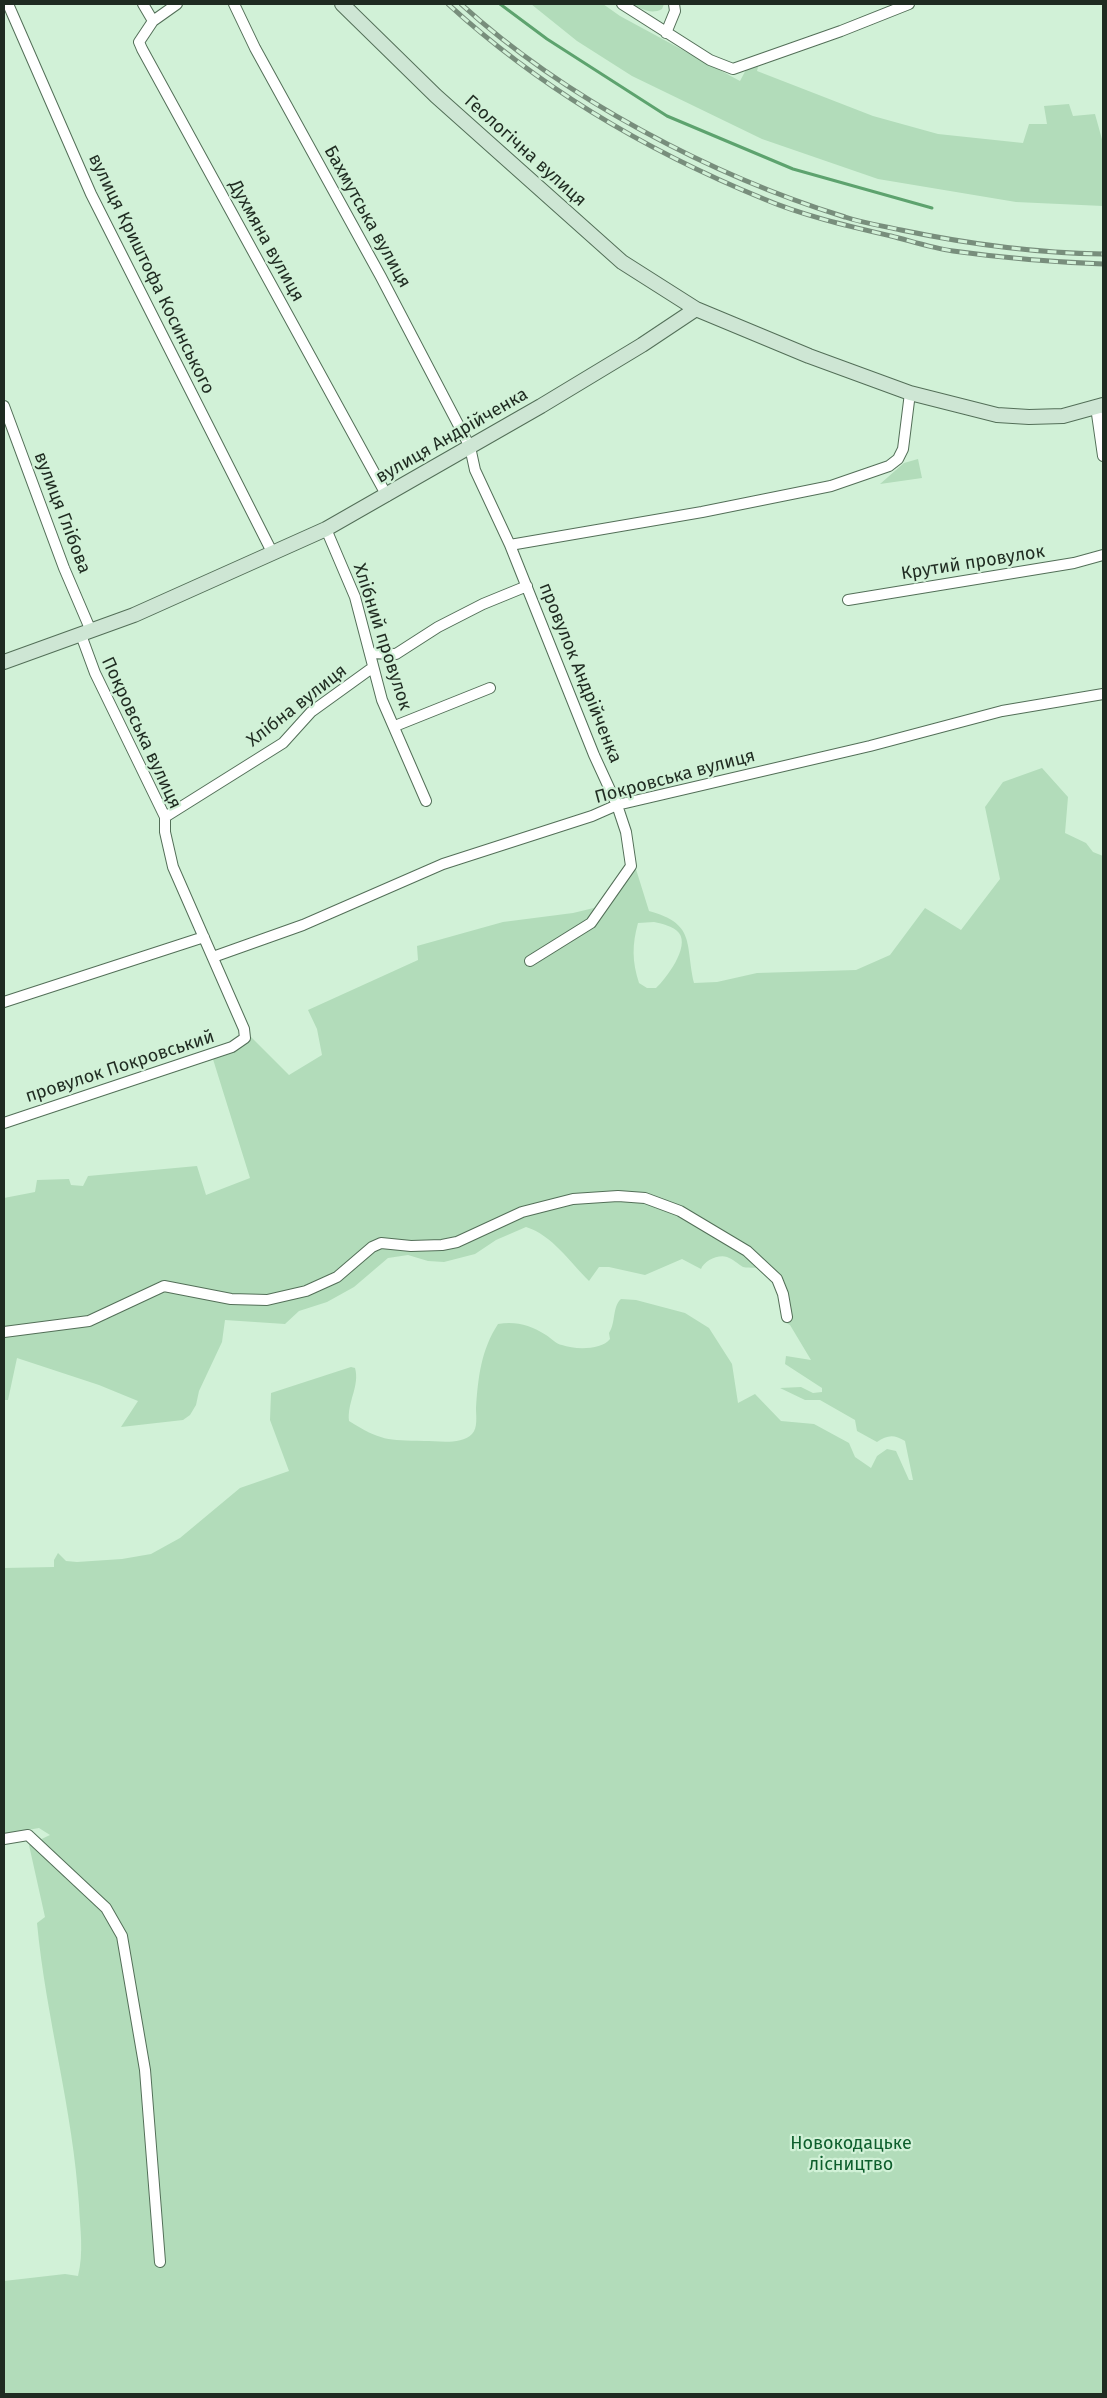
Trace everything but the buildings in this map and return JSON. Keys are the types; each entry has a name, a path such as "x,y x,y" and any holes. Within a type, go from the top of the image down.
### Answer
{"street":[{"name":"вулиця Криштофа Косинського","path":"8,4 92,194 273,554"},
{"path":"143,4 153,21 177,4"},
{"name":"Бахмутська вулиця","path":"234,4 255,48 381,277 470,447"},
{"name":"Геологічна вулиця","path":"342,4 436,96 622,262 696,309"},
{"path":"622,4 710,60 733,68 841,31 909,4"},
{"path":"666,33 675,11 674,4"},
{"name":"Духмяна вулиця","path":"153,21 139,42 387,496"},
{"name":"вулиця Андрійченка","path":"4,662 134,615 326,530 642,345 696,309"},
{"path":"696,309 809,356 910,393 998,415 1029,417 1063,416 1100,406 1103,456"},
{"path":"510,545 702,512 822,488 889,466 898,459 903,449 910,393"},
{"name":"вулиця Глібова","path":"4,406 86,633"},
{"name":"провулок Андрійченка","path":"470,447 475,470 510,545 594,755 617,806 626,832 631,866 591,923 530,961"},
{"name":"Хлібний провулок","path":"326,530 356,597 372,668 382,700 426,801"},
{"name":"Крутий провулок","path":"848,600 1066,565 1103,556"},
{"path":"370,653 396,654 438,628 483,604 527,586"},
{"name":"Покровська вулиця","path":"86,633 95,673 165,817 165,832 173,867 244,1029 245,1038"},
{"name":"Хлібна вулиця","path":"165,817 283,743 311,712 372,668"},
{"name":"Хлібний провулок","path":"394,726 490,688"},
{"name":"Покровська вулиця","path":"213,957 303,925 443,864 592,816 617,806 870,746 1002,711 1103,694"},
{"path":"4,1002 204,937"},
{"name":"провулок Покровський","path":"4,1123 232,1047 245,1038"},
{"path":"4,1332 89,1321 164,1286 231,1299 267,1300 322,1285 337,1277 372,1247 381,1243 411,1246 442,1245 457,1242 522,1212 573,1199 618,1196 644,1198 680,1211 748,1251 777,1279 783,1294 787,1317"},
{"path":"4,1839 28,1835 106,1908 122,1936 145,2070 160,2262"}],"green space":[{"path":"531,4 603,4 620,16 740,81 748,66 759,63 757,71 873,116 938,134 1023,143 1029,124 1047,124 1044,106 1069,104 1073,116 1095,114 1103,143 1103,206 1016,202 878,179 762,139 632,76 577,41"},
{"path":"632,4 664,4 662,9 658,11 647,11"},
{"path":"918,459 922,478 880,484 904,463"},
{"name":"Новокодацьке лісництво","path":"1042,768 1068,797 1065,833 1086,843 1093,852 1103,856 1103,2394 4,2394 4,2281 65,2274 78,2276 81,2249 76,2170 41,1958 37,1923 45,1917 29,1845 50,1835 39,1828 4,1834 4,1568 54,1567 54,1560 58,1553 66,1561 122,1559 151,1554 180,1538 240,1488 289,1471 270,1420 271,1393 351,1367 355,1368 356,1381 349,1421 377,1436 392,1440 449,1442 462,1440 472,1434 476,1425 481,1365 492,1334 498,1324 511,1323 529,1326 567,1347 595,1347 606,1343 610,1339 609,1333 613,1325 616,1306 621,1299 636,1300 685,1313 709,1328 732,1364 738,1403 755,1394 781,1421 814,1424 849,1443 855,1457 871,1468 877,1456 887,1449 896,1451 909,1480 913,1480 905,1441 891,1436 877,1442 857,1431 855,1420 820,1400 805,1400 780,1388 801,1387 813,1393 822,1392 822,1388 785,1364 786,1356 811,1360 790,1325 782,1321 780,1294 771,1275 766,1271 743,1267 729,1258 720,1256 708,1261 701,1269 682,1259 645,1275 609,1267 599,1267 589,1281 544,1236 526,1227 496,1240 475,1254 444,1262 428,1261 408,1255 388,1258 354,1287 327,1302 299,1311 285,1324 225,1320 222,1342 199,1391 196,1405 190,1415 183,1420 121,1427 138,1401 99,1385 17,1358 8,1400 4,1400 4,1198 35,1192 37,1180 69,1179 71,1185 83,1186 88,1176 197,1166 206,1195 250,1178 212,1056 235,1049 251,1037 289,1075 322,1055 317,1029 308,1010 418,960 417,946 503,922 573,913 602,906 635,866 649,911 675,922 682,929 688,946 694,983 717,982 757,973 856,970 890,955 925,908 961,930 1000,879 985,807 1003,782","holes":["654,922 674,929 682,939 679,954 665,978 656,988 647,988 639,983 637,975 634,960 635,939 638,923"]}],"waterway":[{"path":"500,4 547,39 667,116 793,169 932,208"}],"railway":[{"path":"448,4 483,35 520,63 597,115 679,161 779,205 826,220 945,250 990,256 1103,264"},
{"path":"461,4 546,71 593,102 642,130 743,180 845,217 901,230 951,240 1026,250 1103,254"}]}
